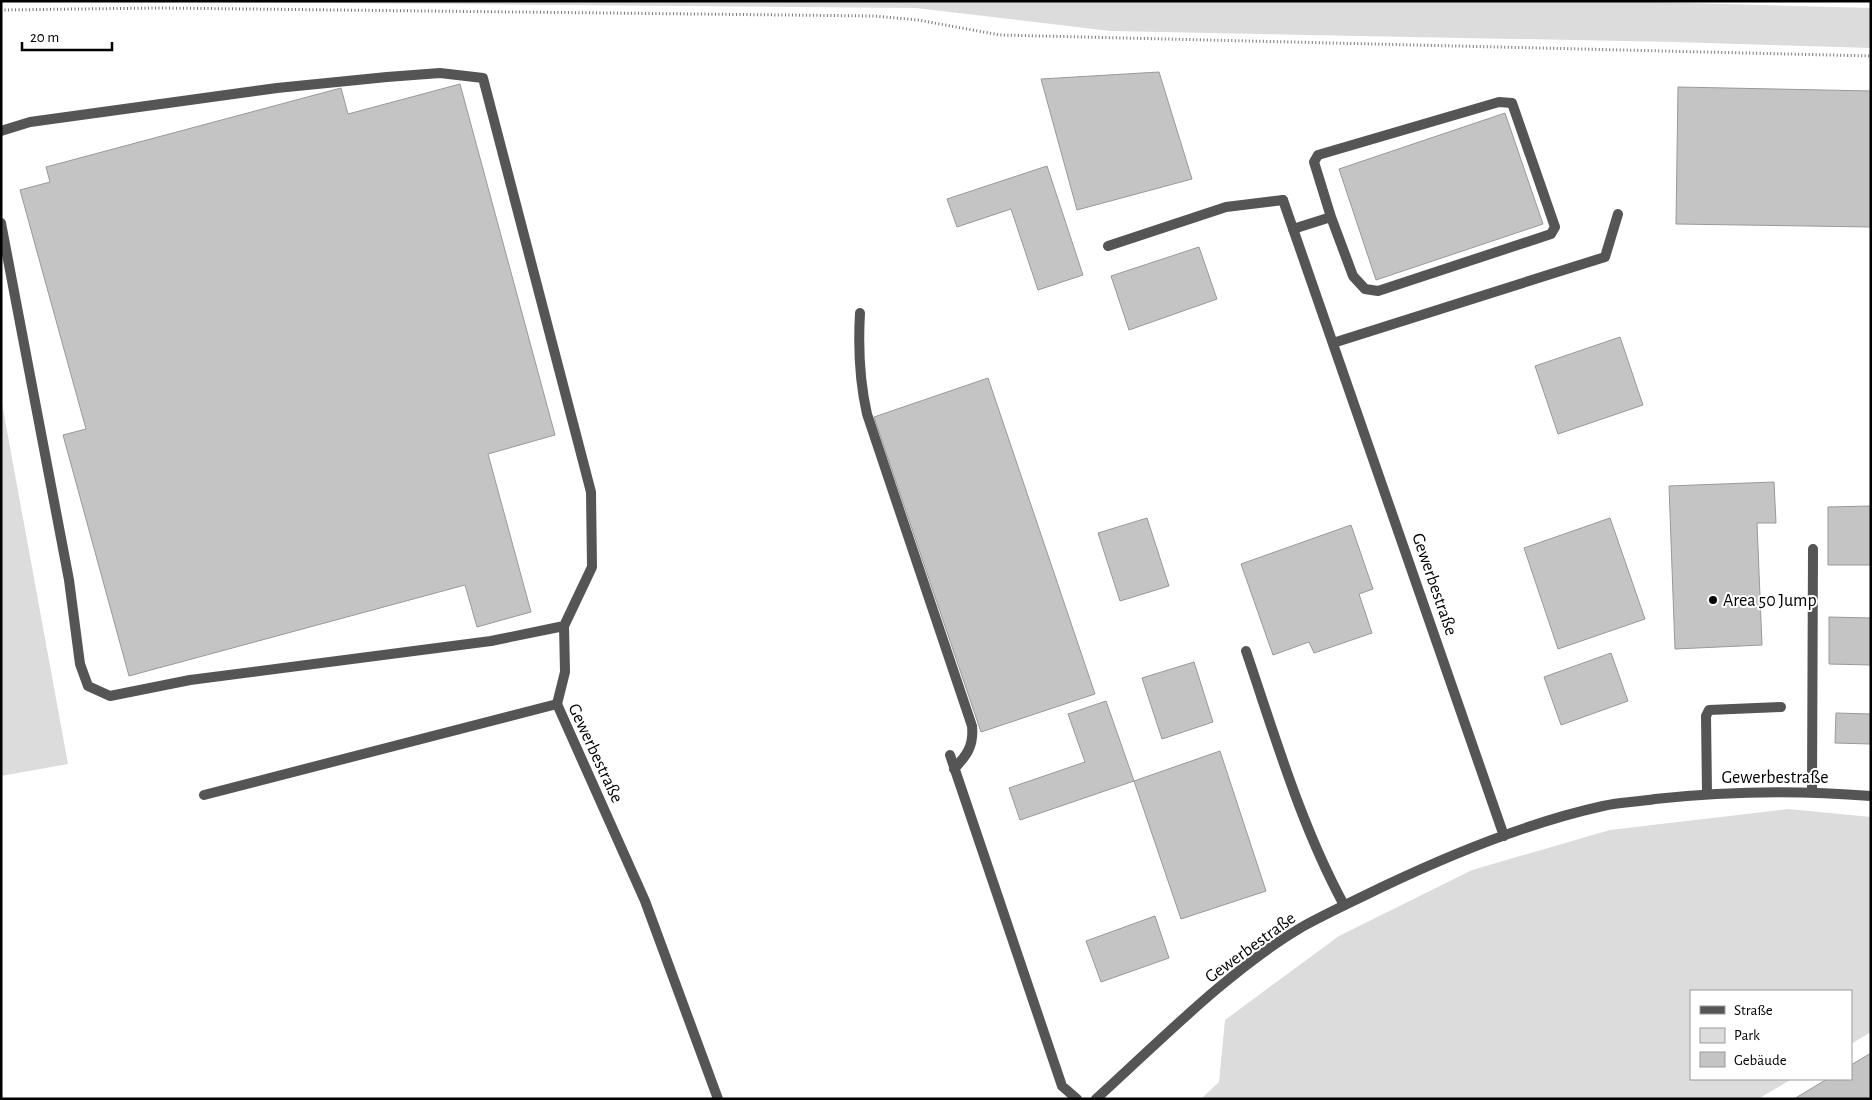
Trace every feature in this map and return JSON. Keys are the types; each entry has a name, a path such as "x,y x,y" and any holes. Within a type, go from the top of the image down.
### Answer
{"street":[{"path":"1,131 30,122 295,86 440,74 483,78 591,492 592,567 564,626 565,672 557,704"},
{"path":"1499,102 1512,103 1555,228 1552,234 1378,291 1365,289 1353,276 1331,217 1314,162 1318,155 1499,102"},
{"name":"Gewerbestraße","path":"1108,246 1226,207 1283,200 1504,836"},
{"path":"1333,343 1605,257 1618,214"},
{"path":"1293,229 1331,217"},
{"path":"1,223 69,580 80,664 88,686 110,696 190,680 491,641 564,626"},
{"path":"860,312 858,354 866,414 972,726 973,741 967,756 954,770"},
{"path":"1812,791 1813,549"},
{"path":"1246,651 1306,820 1331,881 1344,905"},
{"name":"Gewerbestraße","path":"204,795 557,704 645,901 718,1099"},
{"path":"1707,793 1706,716 1709,710 1715,708 1781,707"},
{"path":"950,755 1062,1086 1077,1099"},
{"name":"Gewerbestraße","path":"1096,1099 1205,1000 1265,953 1302,928 1344,905 1428,866 1504,836 1604,806 1707,793 1812,791 1871,796"}],"path":[{"path":"1,10 178,8 874,16 918,20 1000,35 1871,56"}],"green space":[{"path":"90,1 1613,1 1871,8 1871,48 1673,42 1110,31 916,8"},
{"path":"1,398 68,764 1,776"},
{"path":"1788,809 1871,817 1871,1032 1852,1043 1852,990 1690,990 1690,1080 1790,1080 1758,1099 1201,1099 1219,1082 1225,1020 1339,936 1472,870 1610,830"}],"building":[{"path":"1159,72 1192,179 1077,210 1041,79"},
{"path":"460,84 555,435 488,454 531,612 477,627 465,585 129,676 63,435 86,429 20,190 50,182 46,167 341,88 348,114"},
{"path":"1678,87 1871,91 1871,227 1676,224"},
{"path":"1505,113 1543,224 1376,280 1339,169"},
{"path":"1047,166 1083,275 1038,290 1011,209 957,227 947,199"},
{"path":"1199,247 1217,299 1129,330 1111,276"},
{"path":"1620,337 1643,405 1558,434 1535,366"},
{"path":"988,378 1095,694 981,732 874,417"},
{"path":"1774,482 1776,523 1757,523 1762,645 1675,649 1669,486"},
{"path":"1871,506 1871,565 1828,565 1828,507"},
{"path":"1147,518 1169,586 1120,601 1098,533"},
{"path":"1610,518 1645,619 1558,649 1524,548"},
{"path":"1351,525 1373,589 1359,594 1372,633 1314,653 1309,642 1273,655 1241,564"},
{"path":"1829,617 1871,618 1871,665 1829,664"},
{"path":"1611,653 1628,701 1561,725 1544,677"},
{"path":"1194,662 1213,722 1162,739 1142,678"},
{"path":"1106,701 1134,781 1020,820 1009,788 1085,762 1068,714"},
{"path":"1836,713 1871,714 1871,744 1835,743"},
{"path":"1220,751 1266,891 1181,919 1134,781"},
{"path":"1155,916 1169,958 1101,982 1086,941"},
{"path":"1871,1053 1871,1099 1794,1099 1825,1080 1852,1080 1852,1064"}],"place":[{"name":"Area 50 Jump","path":"1713,600"}]}
